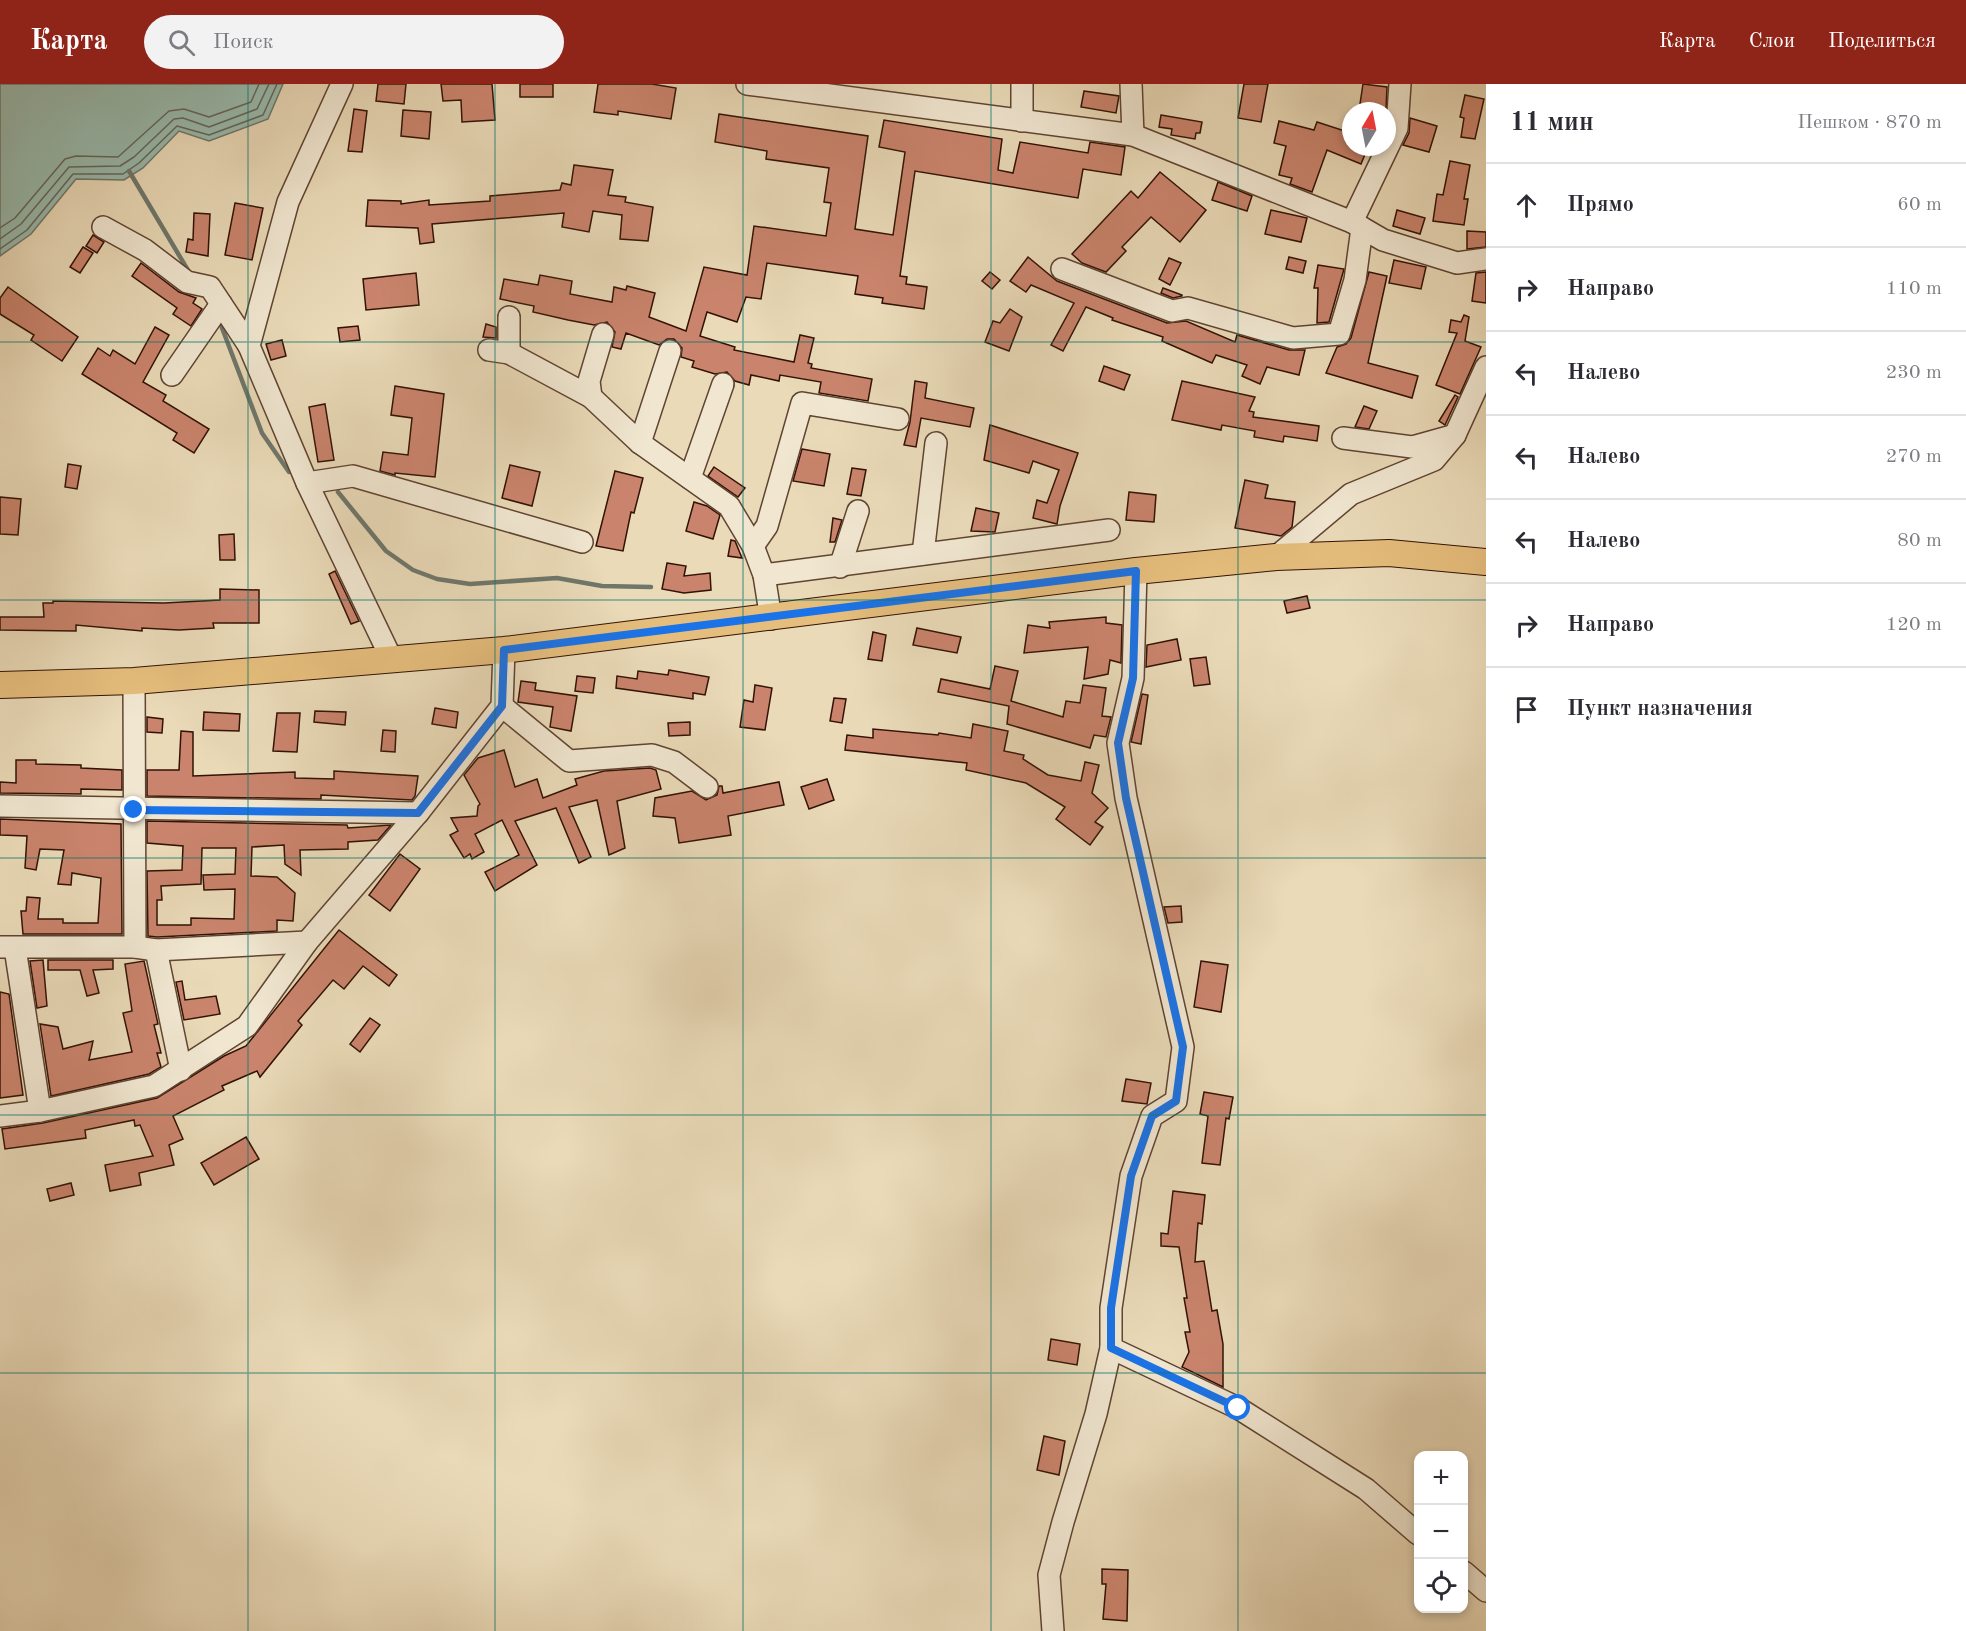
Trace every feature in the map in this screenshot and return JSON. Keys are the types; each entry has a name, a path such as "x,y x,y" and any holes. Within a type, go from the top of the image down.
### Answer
{"main road":[{"path":"0,685 134,681 504,650 771,619 1136,571 1276,557 1389,552 1486,562"}],"street":[{"path":"249,346 288,202 342,84"},
{"path":"747,84 779,86 1132,135 1357,225 1383,240 1457,262 1486,259"},
{"path":"1022,84 1022,121"},
{"path":"1131,84 1132,135"},
{"path":"1062,269 1172,310 1188,308 1293,338 1340,334 1355,280 1357,225 1397,128 1400,84"},
{"path":"103,227 145,250 187,282 210,287 217,310 249,346 306,483 392,660"},
{"path":"172,375 217,310"},
{"path":"509,316 499,351 591,397 640,443 729,506 753,546 764,575 771,619"},
{"path":"591,397 589,381 603,334"},
{"path":"640,443 670,351"},
{"path":"1276,557 1351,494 1434,460 1455,435 1486,367"},
{"path":"690,478 723,384"},
{"path":"753,546 768,526 802,403 898,418"},
{"path":"1343,438 1412,447 1455,435"},
{"path":"923,554 936,443"},
{"path":"306,483 353,476 582,542"},
{"path":"840,567 858,511"},
{"path":"764,575 840,567 1109,530"},
{"path":"1053,1631 1049,1575 1096,1414 1111,1348 1111,1308 1131,1176 1152,1116 1176,1101 1183,1047 1126,798 1118,743 1133,678 1136,571"},
{"path":"0,1116 40,1111 154,1086 182,1071 247,1026 307,942 418,813 502,706 504,650"},
{"path":"134,681 135,947"},
{"path":"502,706 569,760 652,754 674,762 707,787"},
{"path":"0,806 418,813"},
{"path":"40,1111 8,948 135,947 156,950 307,942"},
{"path":"156,950 182,1071"},
{"path":"1165,965 1189,1006"},
{"path":"1111,1348 1238,1408 1366,1489 1414,1530"},
{"path":"1468,1575 1486,1591"}],"water":[{"path":"0,84 283,84 268,119 209,141 179,131 143,168 124,180 76,179 31,234 0,256"}],"building":[{"path":"378,84 406,84 404,104 376,101"},
{"path":"441,84 492,84 495,120 462,122 461,100 443,101"},
{"path":"520,84 553,84 553,97 520,97"},
{"path":"598,84 652,84 676,88 671,119 618,111 618,115 594,112"},
{"path":"1244,84 1268,84 1261,122 1238,118"},
{"path":"1363,84 1387,87 1386,102 1360,102"},
{"path":"1084,91 1119,96 1116,113 1081,107"},
{"path":"1465,95 1484,99 1475,139 1461,137 1464,118 1460,117"},
{"path":"354,109 367,111 362,152 348,151"},
{"path":"403,110 431,112 429,139 401,136"},
{"path":"719,114 868,136 855,229 893,235 905,152 879,147 884,120 1002,139 998,170 1013,173 1020,142 1088,153 1090,142 1125,147 1121,175 1083,169 1078,198 915,171 900,276 907,277 906,284 927,287 924,309 882,303 883,298 855,294 858,276 767,263 761,299 746,297 737,322 707,312 700,336 735,347 734,350 794,362 800,335 814,338 808,363 812,364 811,368 872,379 868,401 819,393 821,382 780,375 779,381 751,375 749,385 735,381 727,372 715,374 692,367 694,361 681,357 682,348 674,339 667,339 659,345 626,333 621,349 612,347 615,332 607,322 594,325 568,320 533,312 534,306 500,299 504,279 538,285 540,275 572,281 570,294 612,302 614,287 626,290 627,286 655,293 649,317 686,331 704,267 747,275 754,226 826,236 831,203 824,202 829,168 766,159 767,151 715,142"},
{"path":"1161,115 1202,122 1200,133 1196,133 1195,139 1171,135 1172,129 1159,127"},
{"path":"1410,118 1437,126 1429,152 1403,145 1409,133"},
{"path":"1279,121 1314,130 1317,122 1342,130 1342,156 1364,156 1361,164 1327,150 1312,192 1290,184 1292,178 1279,175 1286,146 1274,143"},
{"path":"1450,161 1470,165 1464,199 1468,199 1464,225 1433,221 1437,194 1443,195"},
{"path":"574,165 613,170 608,195 626,197 625,202 653,207 648,241 620,239 622,215 593,211 589,232 562,227 564,213 432,224 434,242 420,244 418,228 366,226 368,200 401,201 401,204 429,200 429,205 490,201 490,196 560,190 562,183 571,185"},
{"path":"1160,172 1206,210 1180,242 1151,217 1122,247 1126,251 1106,272 1082,263 1072,254 1131,191 1138,198"},
{"path":"1218,182 1252,196 1247,211 1212,200"},
{"path":"235,203 263,208 252,260 225,255"},
{"path":"1271,210 1307,218 1301,242 1265,234"},
{"path":"1397,210 1425,218 1420,234 1393,226"},
{"path":"194,213 210,214 208,256 186,252 188,239 193,240"},
{"path":"1467,231 1486,232 1486,247 1467,249"},
{"path":"93,235 104,242 97,253 86,246"},
{"path":"83,247 93,253 80,273 70,267"},
{"path":"1028,257 1057,281 1167,323 1186,321 1235,342 1237,335 1289,350 1305,350 1299,375 1267,367 1260,384 1242,376 1247,365 1216,355 1212,363 1162,341 1163,337 1112,320 1113,318 1086,307 1063,351 1051,345 1074,303 1031,285 1026,292 1010,281"},
{"path":"1289,257 1306,261 1303,273 1286,269"},
{"path":"1169,258 1181,263 1170,285 1159,279"},
{"path":"1394,260 1426,267 1421,289 1389,283"},
{"path":"141,263 179,292 196,298 193,303 202,309 191,326 173,314 177,308 132,276"},
{"path":"1318,265 1344,269 1329,322 1317,323 1318,288 1314,288"},
{"path":"990,272 1000,280 992,289 982,281"},
{"path":"1369,272 1387,276 1368,363 1418,376 1412,398 1326,373 1337,347 1346,344 1351,338"},
{"path":"1486,272 1486,303 1472,301 1476,273"},
{"path":"416,273 419,305 366,310 363,279"},
{"path":"8,287 78,337 62,361 31,340 34,335 0,314 0,298"},
{"path":"1163,288 1182,296 1173,298 1161,293"},
{"path":"1010,309 1022,317 1009,351 985,342 993,321 1000,323"},
{"path":"1464,315 1469,317 1465,341 1481,347 1460,394 1436,385 1457,333 1449,332 1451,320 1461,322"},
{"path":"486,324 496,327 496,338 483,337"},
{"path":"358,326 360,340 340,342 338,328"},
{"path":"155,327 169,335 143,382 166,395 163,401 209,429 194,453 173,440 177,433 82,374 98,348 110,356 113,350 135,364"},
{"path":"282,340 286,356 271,360 266,344"},
{"path":"1104,366 1130,375 1124,390 1099,381"},
{"path":"915,381 927,383 925,398 974,408 970,427 921,418 916,447 904,445 910,422"},
{"path":"1182,381 1255,397 1249,411 1254,412 1253,417 1319,426 1317,441 1284,436 1283,442 1254,437 1255,431 1222,425 1221,430 1172,420"},
{"path":"395,386 444,394 435,477 395,473 395,475 380,471 383,452 408,455 412,418 391,415"},
{"path":"1455,395 1458,397 1445,425 1439,421"},
{"path":"325,404 334,460 318,462 309,407"},
{"path":"1364,406 1377,411 1369,429 1355,427"},
{"path":"990,425 1078,453 1060,506 1057,524 1033,518 1037,500 1047,503 1059,470 1033,461 1029,473 984,460"},
{"path":"802,449 830,454 824,486 793,481"},
{"path":"68,464 81,466 77,489 65,487"},
{"path":"510,465 540,472 532,506 502,498"},
{"path":"714,467 745,488 738,497 708,476"},
{"path":"852,468 866,470 861,496 847,494"},
{"path":"615,471 643,478 634,513 631,512 623,551 596,546"},
{"path":"1245,480 1268,485 1265,498 1295,502 1292,527 1281,536 1235,528"},
{"path":"1129,492 1156,495 1154,522 1126,520"},
{"path":"0,497 21,499 18,535 0,534"},
{"path":"694,502 707,506 720,515 713,539 686,531"},
{"path":"976,508 999,513 995,532 971,531"},
{"path":"833,518 842,520 835,542 830,542"},
{"path":"234,534 235,560 220,560 219,535"},
{"path":"731,540 735,541 742,558 728,556"},
{"path":"667,563 686,566 684,576 710,573 711,590 684,593 662,589"},
{"path":"335,571 359,621 351,624 329,574"},
{"path":"220,589 259,590 259,623 213,623 214,628 179,630 142,628 142,631 76,625 76,631 0,630 0,617 44,617 43,603 53,603 53,601 164,603 220,600"},
{"path":"1307,596 1310,608 1287,613 1284,601"},
{"path":"1106,617 1106,623 1122,625 1121,663 1110,660 1108,674 1084,679 1088,647 1024,653 1028,625 1050,628 1049,622"},
{"path":"917,628 961,637 957,653 913,645"},
{"path":"873,632 886,635 882,661 868,659"},
{"path":"1177,639 1181,660 1146,667 1147,645"},
{"path":"1206,657 1210,684 1194,686 1190,659"},
{"path":"995,666 1018,671 1011,701 1063,717 1066,701 1080,703 1083,685 1106,688 1102,716 1111,717 1106,737 1094,735 1090,748 1007,724 1009,706 938,692 941,679 990,689"},
{"path":"669,670 709,677 705,695 693,693 693,699 616,688 617,676 637,679 638,671 668,675"},
{"path":"577,676 595,678 593,693 575,691"},
{"path":"521,681 536,683 535,690 577,696 571,731 550,727 553,707 518,702"},
{"path":"755,685 772,688 765,730 740,727 744,700 753,702"},
{"path":"1142,694 1148,695 1141,744 1131,742"},
{"path":"834,698 846,699 842,723 830,721"},
{"path":"435,708 458,712 456,728 432,724"},
{"path":"315,711 346,712 345,725 314,722"},
{"path":"204,712 240,714 239,731 203,730"},
{"path":"277,713 300,713 297,752 273,751"},
{"path":"147,717 163,719 162,733 147,732"},
{"path":"690,722 690,735 669,736 668,723"},
{"path":"973,724 1008,731 1004,751 1024,755 1023,759 1048,775 1081,781 1085,762 1099,765 1092,793 1108,808 1095,822 1103,827 1090,845 1056,819 1065,807 1026,783 966,770 967,763 845,750 847,735 873,738 873,729 938,735 939,733 971,738"},
{"path":"383,730 396,731 395,752 381,751"},
{"path":"181,731 193,732 193,776 295,772 295,778 334,779 334,771 418,776 415,796 412,800 321,795 321,799 147,796 147,770 179,770"},
{"path":"504,750 515,787 537,779 543,798 577,785 575,779 604,771 650,768 656,770 661,789 617,801 625,848 609,855 597,800 569,807 591,857 579,863 556,808 515,821 537,865 495,891 485,872 519,855 502,820 475,834 484,852 472,859 470,854 464,858 450,835 458,831 451,818 477,816 480,804 464,775 478,758"},
{"path":"16,760 36,760 36,764 81,765 81,768 122,770 122,790 81,789 81,794 0,793 0,782 16,783"},
{"path":"827,779 834,800 809,809 801,787"},
{"path":"779,782 784,805 728,816 731,835 679,843 675,818 653,816 655,798 692,791 706,800 717,795 719,786 722,786 723,793"},
{"path":"0,819 121,824 122,934 23,934 21,911 26,911 27,897 40,898 38,919 63,919 63,923 98,923 101,878 72,873 71,885 58,884 64,850 40,849 36,870 25,868 27,836 0,835"},
{"path":"147,821 347,825 348,828 391,825 378,840 348,842 348,849 300,850 301,875 285,864 284,845 252,847 251,876 277,877 295,893 293,921 277,920 277,931 148,936 147,871 182,870 183,846 147,843","holes":["202,848 236,848 235,874 203,875 204,890 235,889 234,919 191,918 191,925 157,925 157,900 162,900 161,886 201,884"]},
{"path":"400,854 420,869 390,911 369,895"},
{"path":"1181,906 1182,922 1168,923 1164,907"},
{"path":"339,930 397,975 389,986 363,966 344,989 333,980 298,1021 302,1025 260,1077 257,1071 222,1086 224,1090 173,1116 183,1139 169,1145 174,1165 139,1173 141,1185 110,1191 105,1165 153,1156 140,1125 135,1126 134,1120 85,1130 86,1138 5,1149 2,1129 43,1123 157,1098 224,1056 246,1046"},
{"path":"43,960 47,1006 37,1008 30,961"},
{"path":"48,960 113,960 113,969 93,970 99,993 87,996 80,970 48,970"},
{"path":"144,961 158,1024 154,1025 161,1053 157,1053 161,1067 149,1074 51,1096 40,1024 58,1027 63,1049 93,1041 89,1060 132,1052 123,1013 132,1011 125,964"},
{"path":"1201,961 1228,965 1221,1012 1194,1007"},
{"path":"182,981 185,1000 216,996 220,1014 184,1020 176,982"},
{"path":"0,992 9,994 23,1095 0,1098"},
{"path":"370,1018 380,1025 360,1052 350,1044"},
{"path":"1126,1079 1151,1083 1147,1104 1122,1101"},
{"path":"1204,1092 1233,1097 1229,1119 1226,1118 1220,1165 1202,1163 1208,1116 1200,1114"},
{"path":"246,1137 259,1159 214,1185 201,1163"},
{"path":"71,1183 74,1195 50,1201 47,1189"},
{"path":"1173,1191 1205,1195 1202,1224 1198,1223 1195,1262 1204,1261 1212,1311 1217,1310 1223,1344 1223,1387 1182,1367 1189,1352 1185,1332 1190,1332 1179,1247 1161,1246 1161,1233 1168,1234"},
{"path":"1051,1339 1080,1344 1077,1365 1048,1360"},
{"path":"1044,1436 1065,1441 1059,1475 1037,1470"},
{"path":"1102,1569 1128,1570 1127,1621 1103,1619 1106,1584 1102,1584"}],"waterway":[{"path":"129,171 189,272"},
{"path":"219,320 262,433 289,472"},
{"path":"338,492 386,551 413,570 437,579 470,584 557,578 602,586 651,587"}],"route":[{"path":"134,810 418,813 502,706 504,650 771,619 1136,571 1133,678 1118,743 1126,798 1183,1047 1176,1101 1152,1116 1131,1176 1111,1308 1111,1348 1238,1408"}]}
